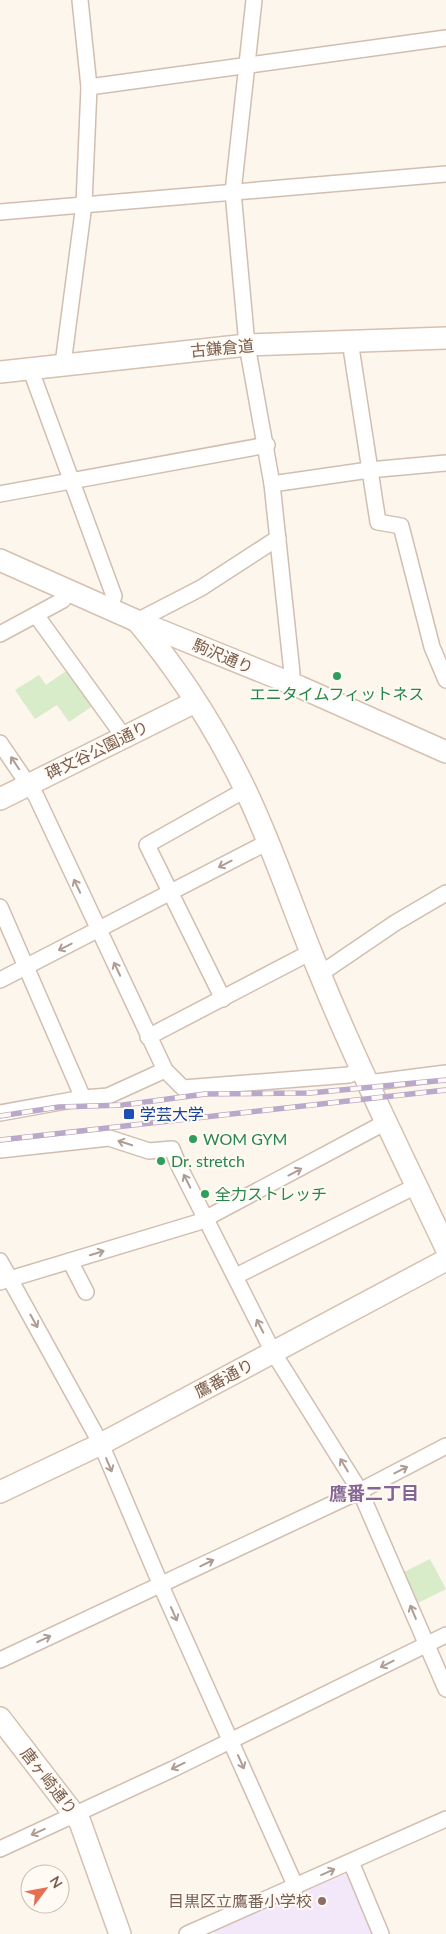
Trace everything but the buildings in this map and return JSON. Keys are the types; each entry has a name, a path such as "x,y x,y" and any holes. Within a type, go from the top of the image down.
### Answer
{"street":[{"path":"63,364 84,204 89,87 80,0"},
{"path":"254,0 233,192 247,345 267,445 272,484 292,672 288,683"},
{"path":"89,87 446,38"},
{"path":"0,212 446,174"},
{"name":"古鎌倉道","path":"0,372 247,345 446,338"},
{"path":"350,341 378,522 401,526 432,647 446,680"},
{"path":"30,368 114,596 110,608"},
{"path":"0,494 267,445"},
{"path":"272,484 369,470 446,463"},
{"path":"278,538 201,588 137,621 164,653 195,702 245,790 268,842 320,974 386,1122 446,1248"},
{"name":"駒沢通り","path":"0,560 137,621 444,748"},
{"path":"0,634 63,600 66,589"},
{"path":"36,616 124,737"},
{"name":"碑文谷公園通り","path":"0,799 195,702"},
{"path":"0,743 36,796 165,1070 183,1088 349,1075 446,1073"},
{"path":"223,998 147,846 245,790"},
{"path":"0,980 268,842"},
{"path":"320,974 395,923 446,894"},
{"path":"0,907 83,1098"},
{"path":"148,1037 311,952"},
{"path":"0,1113 83,1098 108,1096 165,1070"},
{"path":"5,1280 190,1225 386,1122"},
{"path":"0,1150 109,1138 149,1151 172,1149 273,1352 360,1491 446,1689"},
{"path":"236,1276 416,1186"},
{"name":"鷹番通り","path":"0,1492 100,1444 446,1260"},
{"path":"0,1261 5,1280 100,1444 161,1586 296,1887"},
{"path":"70,1261 86,1292"},
{"path":"0,1660 360,1491 446,1446"},
{"path":"0,1849 75,1815 446,1635"},
{"name":"唐ヶ崎通り","path":"0,1718 80,1822 120,1934"},
{"path":"187,1934 446,1819"},
{"path":"351,1862 381,1934"}],"shaded area":[{"name":"目黒区立鷹番小学校","path":"350,1872 376,1934 215,1934 213,1930"}],"green space":[{"path":"69,669 94,705 69,722 57,705 35,719 15,690 39,675 46,685"},
{"path":"430,1559 446,1589 414,1605 402,1576 404,1572"}],"railway":[{"path":"0,1116 59,1107 123,1105 205,1094 310,1093 446,1080"},
{"path":"0,1140 446,1090"}],"place":[{"name":"エニタイムフィットネス","path":"337,676"},
{"name":"学芸大学","path":"129,1114"},
{"name":"WOM GYM","path":"193,1139"},
{"name":"Dr. stretch","path":"161,1161"},
{"name":"全力ストレッチ","path":"205,1194"},
{"name":"目黒区立鷹番小学校","path":"322,1901"}],"district":[{"name":"鷹番二丁目","path":"374,1494"}]}
